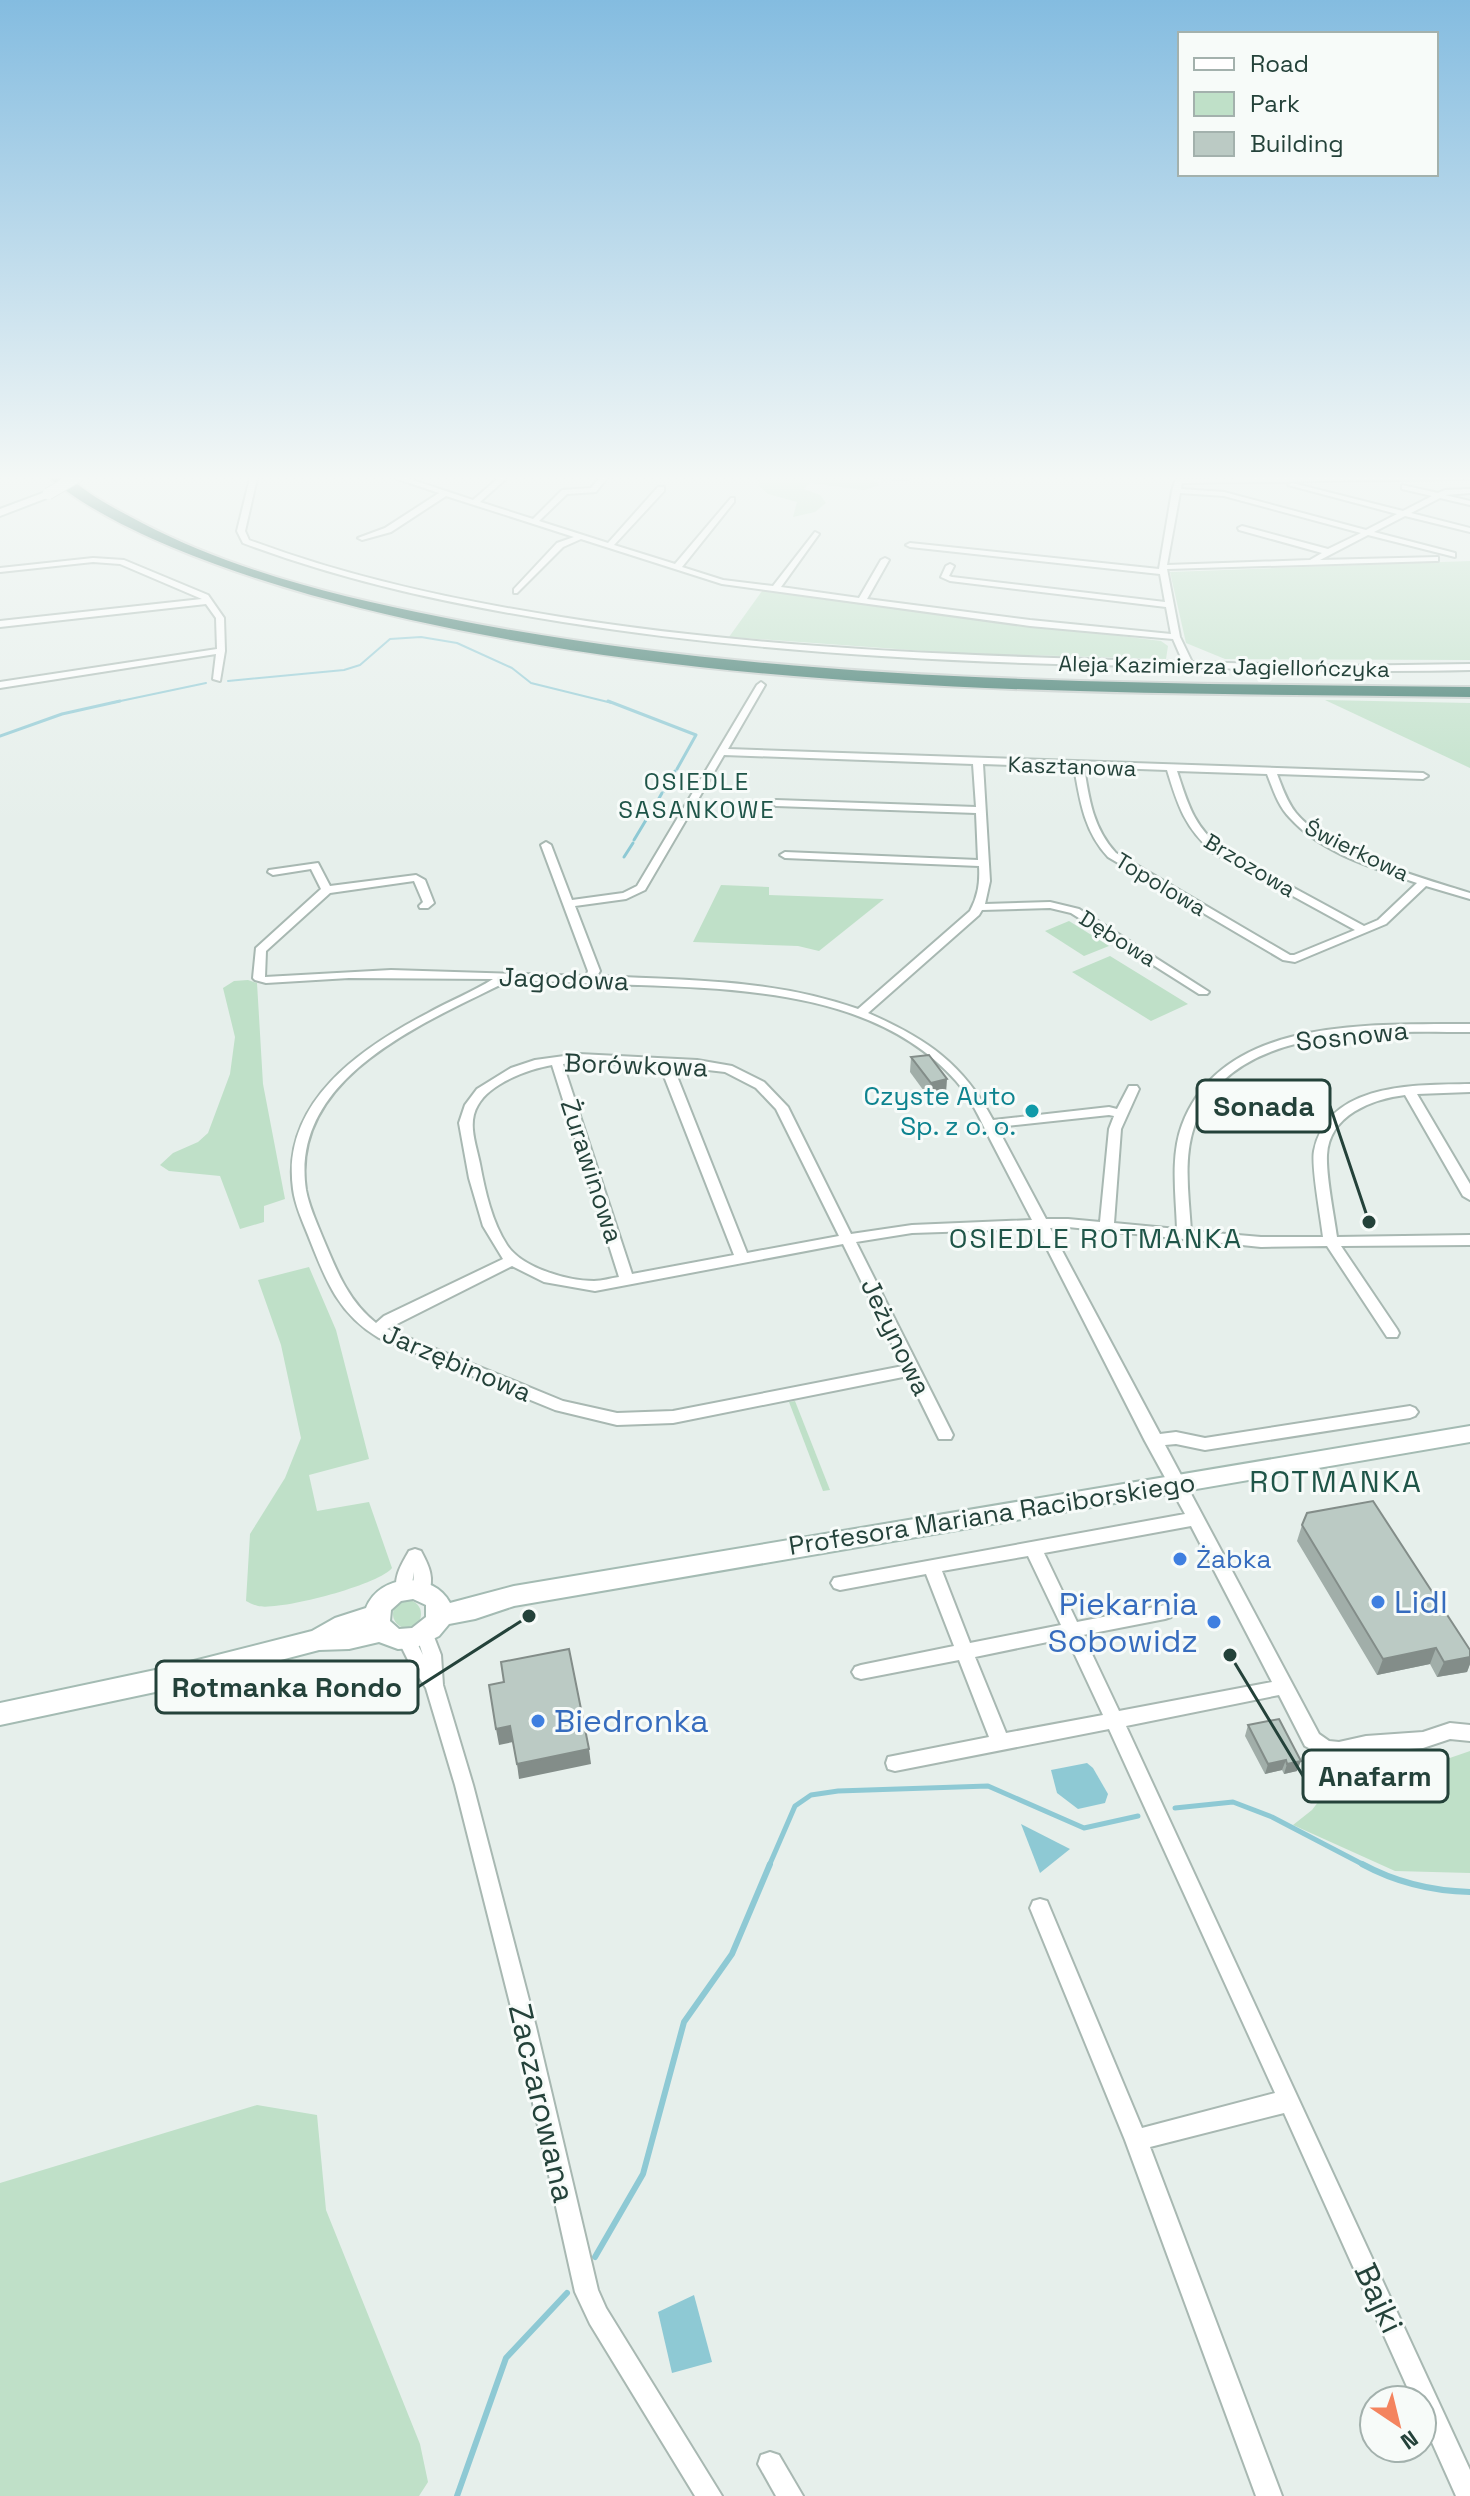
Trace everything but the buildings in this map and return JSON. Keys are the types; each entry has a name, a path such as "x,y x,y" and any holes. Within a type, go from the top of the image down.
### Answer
{"highway":[{"name":"Aleja Kazimierza Jagiellończyka","path":"317,590 398,613 613,652 769,670 950,682 1470,689"},
{"name":"Aleja Kazimierza Jagiellończyka","path":"344,590 405,607 605,644 830,670 943,676 1470,689"}],"main road":[{"name":"Profesora Mariana Raciborskiego","path":"423,1612 475,1609 514,1596 1470,1434"},
{"path":"0,1714 174,1677 319,1640 349,1639 379,1623 385,1599 423,1612 397,1639 379,1623"}],"street":[{"path":"185,590 209,601 220,618 221,651 217,679"},
{"path":"420,590 476,604 636,631 812,650 965,660 1470,667"},
{"path":"778,590 1030,623 1176,637"},
{"path":"861,602 868,590"},
{"path":"1047,590 1169,605"},
{"path":"1167,590 1176,637 1189,665"},
{"path":"0,624 209,601"},
{"path":"0,685 221,651"},
{"path":"569,904 626,896 641,888 761,685"},
{"name":"Kasztanowa","path":"720,752 1079,767 1423,776"},
{"path":"859,1014 979,907 985,887 978,763"},
{"name":"Topolowa","path":"1079,767 1089,823 1095,836 1112,855 1287,958 1295,959 1364,930"},
{"name":"Brzozowa","path":"1172,770 1190,825 1208,844 1364,930"},
{"name":"Świerkowa","path":"1271,772 1290,812 1304,827 1375,864 1470,896"},
{"path":"776,803 979,810"},
{"path":"546,845 594,971 590,980"},
{"path":"785,855 982,863"},
{"path":"273,872 317,866 327,890 416,878 420,880 429,903 424,906"},
{"path":"1364,930 1388,918 1424,882"},
{"name":"Jagodowa","path":"327,890 260,950 262,979 393,972 762,990 818,1000 859,1014 911,1039 945,1064 970,1091 1175,1484"},
{"name":"Dębowa","path":"979,907 1050,905 1075,911 1203,992"},
{"name":"Jarzębinowa","path":"499,976 498,982 390,1039 351,1066 326,1093 304,1138 299,1186 306,1212 337,1290 347,1307 376,1330 560,1406 617,1419 673,1417 912,1370"},
{"name":"Sosnowa","path":"1184,1235 1184,1148 1189,1122 1204,1095 1231,1068 1266,1049 1321,1034 1376,1029 1470,1028"},
{"name":"Borówkowa","path":"847,1239 782,1107 760,1085 728,1069 665,1062 579,1058 556,1060 525,1068 496,1081 481,1092 471,1105 465,1123 490,1226 502,1249 512,1260 549,1279 595,1286 912,1229 1042,1224 1107,1226 1261,1242 1470,1240"},
{"name":"Żurawinowa","path":"556,1060 627,1281"},
{"path":"665,1062 742,1259"},
{"path":"1392,1333 1332,1243 1320,1153 1326,1134 1339,1116 1361,1100 1409,1090 1470,1088"},
{"path":"1107,1226 1115,1129 1133,1089"},
{"path":"1409,1090 1470,1196"},
{"path":"989,1124 1109,1111 1121,1114"},
{"name":"Jeżynowa","path":"847,1239 945,1435"},
{"path":"376,1330 389,1320 512,1260"},
{"path":"1153,1441 1176,1438 1205,1444 1410,1412"},
{"path":"1175,1484 1312,1740 1326,1749 1423,1740 1450,1731 1470,1733"},
{"path":"840,1583 1195,1519"},
{"name":"Bajki","path":"1033,1548 1115,1720 1469,2496"},
{"path":"931,1566 1000,1742"},
{"name":"Zaczarowana","path":"423,1612 416,1659 434,1685 464,1785 526,2027 587,2292 598,2316 709,2496"},
{"path":"861,1672 1165,1612"},
{"path":"895,1763 1284,1687"},
{"path":"1040,1908 1136,2140 1269,2496"},
{"path":"1136,2140 1288,2101"},
{"path":"770,2464 790,2496"}],"green space":[{"path":"1174,590 1470,590 1470,660 1225,659 1186,643"},
{"path":"762,591 1161,641 1168,646 1166,659 952,653 729,637"},
{"path":"1325,700 1470,703 1470,768"},
{"path":"721,885 769,887 769,895 884,899 819,951 798,946 693,942"},
{"path":"1069,921 1109,946 1084,956 1045,931"},
{"path":"1110,956 1188,1004 1151,1021 1072,972"},
{"path":"234,981 257,983 263,1084 285,1199 264,1206 264,1222 240,1229 220,1176 169,1171 160,1165 173,1153 198,1142 208,1133 230,1074 235,1037 223,988"},
{"path":"309,1267 336,1330 369,1459 309,1475 317,1511 369,1502 392,1568 369,1582 328,1595 286,1605 258,1606 246,1601 250,1534 285,1478 301,1438 281,1345 258,1280"},
{"path":"795,1401 830,1490 823,1491 789,1402"},
{"path":"407,1600 417,1604 421,1614 417,1624 407,1628 397,1624 393,1614 397,1604"},
{"path":"1470,1751 1470,1873 1395,1871 1293,1825 1312,1810 1328,1789 1317,1759 1444,1760"},
{"path":"257,2105 317,2115 326,2210 420,2444 428,2482 419,2496 0,2496 0,2183"}],"water":[{"path":"1087,1763 1108,1794 1105,1803 1078,1809 1057,1793 1051,1770"},
{"path":"1021,1824 1070,1849 1040,1873"},
{"path":"694,2295 712,2362 672,2373 658,2312"}],"waterway":[{"path":"228,681 344,670 360,665 390,639 421,637 457,643 512,668 531,683 612,703"},
{"path":"112,703 206,683"},
{"path":"112,703 120,701"},
{"path":"608,701 696,735 677,769"},
{"path":"0,736 62,714 112,703"},
{"path":"664,791 675,771"},
{"path":"648,818 662,793"},
{"path":"634,840 646,820"},
{"path":"624,857 633,843"},
{"path":"769,1866 795,1806 811,1795 838,1791 988,1786 1084,1828 1138,1816"},
{"path":"1175,1808 1233,1802 1272,1817 1363,1865"},
{"path":"595,2257 643,2174 684,2022 732,1954 770,1864"},
{"path":"1363,1865 1414,1885 1470,1892"},
{"path":"457,2496 506,2358 567,2293"}],"place":[{"name":"Czyste Auto Sp. z o. o.","path":"1032,1111"},
{"name":"Sonada","path":"1369,1222"},
{"name":"Żabka","path":"1180,1559"},
{"name":"Lidl","path":"1378,1602"},
{"name":"Rotmanka Rondo","path":"529,1616"},
{"name":"Piekarnia Sobowidz","path":"1214,1622"},
{"name":"Anafarm","path":"1230,1655"},
{"name":"Biedronka","path":"538,1721"}],"district":[{"name":"OSIEDLE SASANKOWE","path":"697,796"},
{"name":"OSIEDLE ROTMANKA","path":"1096,1238"},
{"name":"ROTMANKA","path":"1336,1482"}]}
